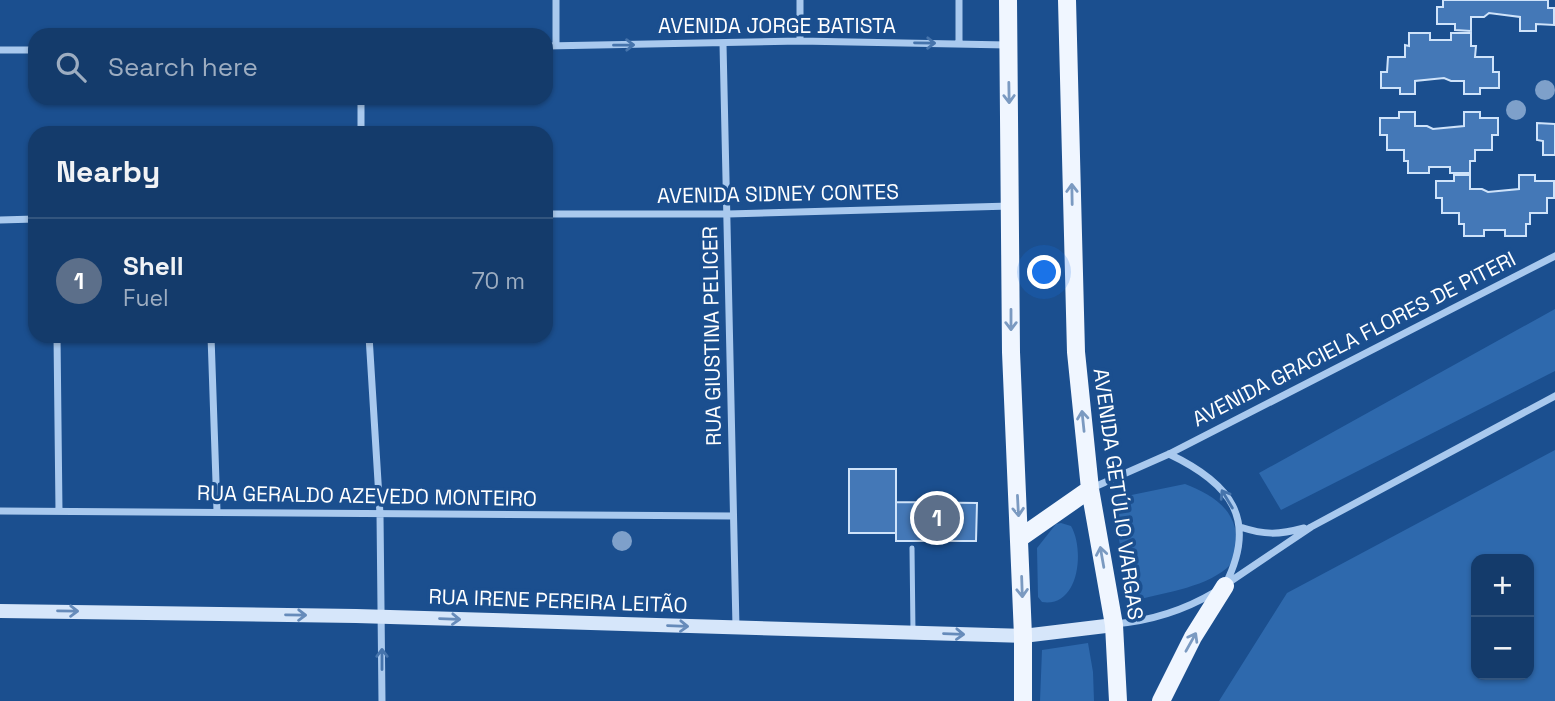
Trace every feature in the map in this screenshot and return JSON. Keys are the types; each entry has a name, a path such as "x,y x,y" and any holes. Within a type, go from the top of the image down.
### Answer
{"main road":[{"path":"1008,0 1011,352 1020,538 1023,701"},
{"name":"AVENIDA GETÚLIO VARGAS","path":"1067,0 1076,352 1090,489 1114,625 1118,701"},
{"path":"1020,538 1090,489"},
{"path":"1161,701 1193,637 1225,586"}],"street":[{"path":"556,0 556,46"},
{"path":"800,0 800,41"},
{"path":"959,0 959,44"},
{"name":"AVENIDA JORGE BATISTA","path":"556,46 800,41 1008,45"},
{"path":"0,42 4,50 28,50"},
{"name":"RUA GIUSTINA PELICER","path":"723,44 736,628"},
{"path":"361,105 361,126"},
{"name":"AVENIDA SIDNEY CONTES","path":"553,214 728,214 1010,206"},
{"path":"0,220 28,219"},
{"name":"AVENIDA GRACIELA FLORES DE PITERI","path":"1090,489 1170,454 1555,257"},
{"path":"57,343 59,511"},
{"path":"211,343 217,511"},
{"path":"369,343 380,514 382,701"},
{"path":"1114,625 1143,621 1184,609 1225,586 1311,527 1555,396"},
{"path":"1170,454 1195,466 1216,482 1232,503 1240,527 1240,546 1236,563 1225,586"},
{"name":"RUA GERALDO AZEVEDO MONTEIRO","path":"0,511 733,516"},
{"path":"1240,527 1259,533 1280,535 1311,527"},
{"name":"RUA IRENE PEREIRA LEITÃO","path":"0,611 382,617 1023,636 1114,625"}],"lane":[{"path":"912,548 913,633"}],"shaded area":[{"path":"1555,309 1555,371 1281,510 1259,473"},
{"path":"1555,450 1555,701 1219,701 1287,593"},
{"path":"1185,484 1208,495 1228,512 1236,533 1237,544 1233,560 1227,568 1206,581 1130,602 1112,499"},
{"path":"1056,524 1071,526 1075,536 1078,549 1076,575 1064,596 1054,601 1042,602 1038,597 1037,548"},
{"path":"1088,643 1094,701 1040,701 1042,650"}],"building":[{"path":"1443,0 1548,0 1548,8 1554,8 1554,25 1536,24 1536,31 1520,31 1520,17 1489,13 1484,17 1471,17 1471,31 1455,30 1455,24 1437,24 1437,7 1443,7"},
{"path":"1409,33 1430,33 1430,40 1451,40 1451,33 1471,33 1471,46 1476,46 1475,57 1493,57 1493,72 1499,72 1499,88 1480,88 1480,94 1464,94 1464,81 1444,78 1415,81 1415,94 1400,94 1400,88 1381,88 1381,72 1387,72 1388,57 1405,57 1405,45 1409,46"},
{"path":"1399,112 1415,112 1415,126 1433,129 1464,126 1464,112 1480,112 1480,118 1498,118 1498,135 1492,135 1492,150 1475,150 1475,161 1470,161 1470,173 1450,173 1450,167 1429,167 1429,173 1408,173 1404,150 1387,150 1387,135 1380,135 1380,118 1399,118"},
{"path":"1537,123 1555,124 1555,155 1543,155 1543,141 1537,140"},
{"path":"1454,175 1470,175 1470,189 1488,192 1519,189 1519,175 1535,175 1535,181 1554,181 1554,198 1547,198 1547,213 1530,213 1526,236 1505,236 1505,230 1484,230 1484,236 1464,236 1464,224 1459,224 1459,213 1442,213 1442,198 1436,198 1436,181 1454,181"},
{"path":"849,469 896,469 896,533 849,533"},
{"path":"896,502 977,503 976,541 896,541"}],"place":[{"name":"Shell","path":"937,518"}]}
